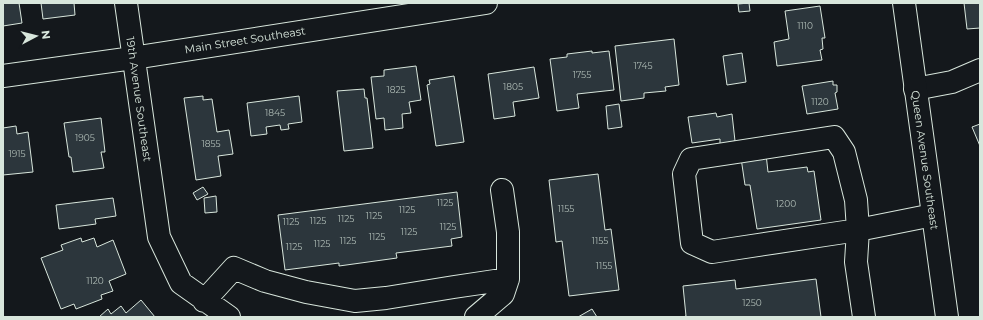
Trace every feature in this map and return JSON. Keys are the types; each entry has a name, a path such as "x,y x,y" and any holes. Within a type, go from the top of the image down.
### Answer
{"street":[{"name":"19th Avenue Southeast","path":"126,3 160,237 181,283 204,301 229,317"},
{"name":"Main Street Southeast","path":"3,76 133,58 486,3"},
{"name":"Queen Avenue Southeast","path":"904,3 947,317"},
{"path":"915,89 952,82 980,70"},
{"path":"864,317 856,262 858,230 856,200 844,152 834,137 692,159 684,174 692,243 712,252 858,230 933,215"},
{"path":"476,317 503,294 508,279 508,232 502,190"},
{"path":"204,301 234,268 265,281 306,292 355,301 386,298 508,279"}],"building":[{"path":"3,3 19,3 22,23 3,26"},
{"path":"41,3 74,3 75,15 43,19"},
{"path":"749,3 750,11 739,12 738,4"},
{"path":"964,3 980,3 980,28 967,29"},
{"path":"820,6 825,38 822,38 823,49 820,50 822,60 777,66 774,42 789,39 785,11"},
{"path":"674,39 679,85 665,87 666,91 644,93 644,98 621,101 615,46"},
{"path":"592,51 592,53 609,51 614,90 577,94 579,108 557,111 550,59 567,57 567,54"},
{"path":"742,53 746,82 727,85 723,56"},
{"path":"416,66 421,100 409,102 411,113 402,114 403,128 385,130 384,118 376,119 371,77 384,76 384,70"},
{"path":"534,67 539,98 513,102 515,116 494,119 488,74"},
{"path":"454,76 464,142 436,146 427,85 430,84 429,80"},
{"path":"833,81 833,85 837,85 837,92 835,93 838,109 807,114 802,86"},
{"path":"364,89 365,98 367,98 373,148 344,151 337,91"},
{"path":"203,96 203,100 212,99 217,132 229,130 233,154 218,156 221,176 196,180 184,98"},
{"path":"299,96 302,122 288,124 289,129 281,130 280,125 266,127 267,134 251,136 247,103"},
{"path":"619,104 622,127 608,129 606,106"},
{"path":"716,113 717,117 732,114 735,141 720,144 720,139 692,143 688,117"},
{"path":"101,118 105,152 101,152 104,168 73,172 71,157 69,157 64,123"},
{"path":"980,124 980,146 972,127"},
{"path":"16,126 17,134 28,132 33,172 3,175 3,128"},
{"path":"766,154 768,172 807,167 808,172 814,171 821,220 757,229 750,185 745,185 741,158"},
{"path":"598,174 605,230 611,229 619,290 569,296 562,241 556,242 549,180"},
{"path":"203,187 208,194 197,200 193,193"},
{"path":"457,192 462,237 451,239 452,246 396,253 397,258 339,266 339,263 285,270 278,215"},
{"path":"216,196 217,212 205,213 204,198"},
{"path":"113,198 116,216 95,219 96,224 59,229 56,205"},
{"path":"81,238 82,242 94,238 97,247 113,240 126,274 109,281 113,291 101,295 102,299 76,309 74,304 61,309 41,258 63,250 61,245"},
{"path":"816,279 821,317 685,317 683,286 735,280 736,289"},
{"path":"141,300 155,317 99,317 108,309 111,314 121,306 126,313"},
{"path":"592,309 597,317 578,317"}]}
